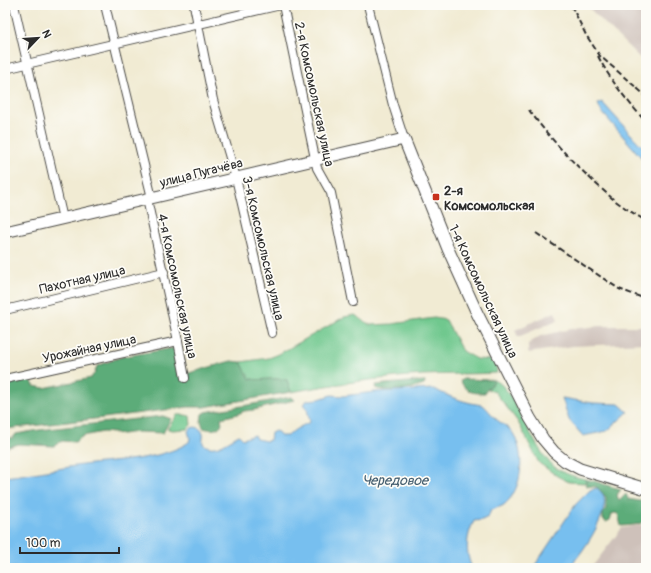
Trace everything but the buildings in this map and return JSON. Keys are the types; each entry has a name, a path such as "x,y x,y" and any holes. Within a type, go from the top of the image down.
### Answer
{"main road":[{"name":"улица Пугачёва","path":"5,232 404,139"},
{"name":"1-я Комсомольская улица","path":"404,139 450,254 477,313 530,418 543,438 554,452 565,461 580,469 646,489"}],"street":[{"path":"14,5 63,219"},
{"name":"4-я Комсомольская улица","path":"104,5 150,198 184,378"},
{"name":"3-я Комсомольская улица","path":"194,5 213,100 236,178 272,333"},
{"path":"5,69 282,5"},
{"name":"2-я Комсомольская улица","path":"282,5 315,159 320,175 331,193 354,302"},
{"name":"1-я Комсомольская улица","path":"368,5 393,105 404,139"},
{"name":"Пахотная улица","path":"5,310 164,272"},
{"name":"Урожайная улица","path":"5,379 178,341"}],"shaded area":[{"path":"588,5 646,5 646,64 588,7"},
{"path":"555,312 558,320 518,337 515,330"},
{"path":"599,326 646,326 646,343 573,346 528,353 528,344 540,336 571,329"},
{"path":"646,524 646,568 591,568 622,528"}],"green space":[{"path":"355,315 370,325 392,324 434,318 446,320 462,351 476,359 491,360 496,364 497,373 406,376 324,386 291,392 287,380 250,379 241,362 269,358 279,354 344,317"},
{"path":"174,348 177,352 182,375 231,361 241,362 250,379 287,380 291,392 204,407 188,407 5,429 5,381 30,377 34,386 44,388 91,378 97,366 121,357"},
{"path":"463,379 494,380 485,393 480,393 470,392 465,388 460,381"},
{"path":"494,380 502,385 517,406 531,435 547,460 563,472 585,479 586,483 569,482 557,476 539,463 518,422 495,392 487,389 492,385"},
{"path":"417,381 425,382 424,385 400,390 375,388 376,385"},
{"path":"291,397 294,400 244,411 221,418 222,424 216,429 203,428 201,422 202,414 205,412"},
{"path":"177,415 190,416 191,425 187,429 168,429"},
{"path":"163,416 171,419 163,433 138,432 122,434 103,432 83,436 75,442 62,441 54,446 19,444 5,448 5,438 13,438 16,434"},
{"path":"585,479 621,489 617,495 619,501 626,494 628,499 646,502 644,520 639,524 621,526 618,514 615,513 612,514 610,520 606,522 603,520 603,514 606,508 606,497 597,487 587,486"}],"water":[{"path":"602,102 646,149 646,163 601,111 598,104"},
{"name":"Чередовое","path":"434,389 446,395 470,403 483,405 495,418 512,432 518,443 520,452 521,461 519,480 511,497 504,505 491,510 488,517 482,520 474,521 471,527 467,550 472,568 5,568 5,477 75,466 150,457 178,448 189,442 190,438 188,431 194,427 202,431 203,444 212,447 221,445 239,435 243,439 254,435 256,439 266,441 270,440 271,433 275,431 281,436 288,436 295,430 310,422 307,409 303,404 308,400 319,399 331,395 343,396 374,392"},
{"path":"562,398 593,403 619,404 628,412 607,431 583,436 569,420"},
{"path":"597,488 603,495 605,502 603,512 587,544 580,554 568,568 533,568 576,504 590,490"}],"railway":[{"path":"571,5 586,35 600,56 646,96"},
{"path":"598,56 608,74 646,122"},
{"path":"529,110 558,146 590,178 613,199 646,221"},
{"path":"536,233 619,289 646,299"}],"place":[{"name":"2-я Комсомольская","path":"436,197"}]}
